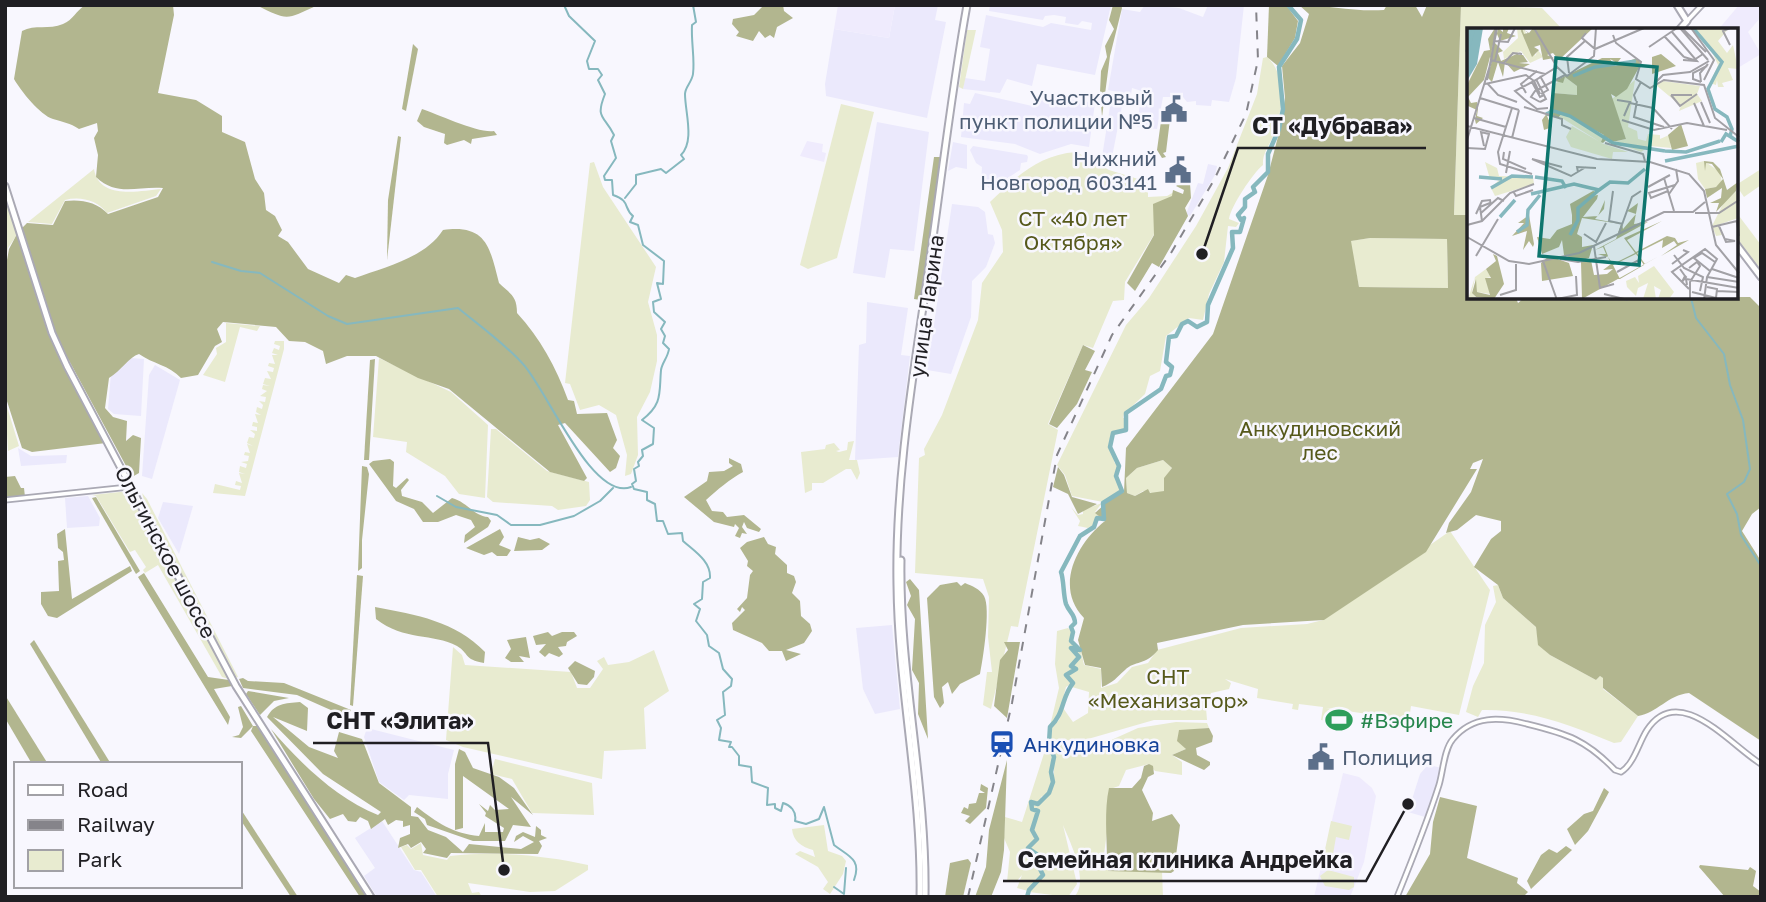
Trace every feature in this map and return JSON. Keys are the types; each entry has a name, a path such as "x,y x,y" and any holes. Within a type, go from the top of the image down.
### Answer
{"main road":[{"name":"улица Ларина","path":"923,897 923,801 902,608 901,539 910,415 969,5"},
{"path":"1677,5 1687,21 1681,28"},
{"name":"Ольгинское шоссе","path":"5,186 56,344 129,487 236,686 370,897"},
{"path":"1738,247 1761,277"},
{"path":"907,439 897,585 905,703 917,793 923,897"}],"street":[{"path":"1687,21 1702,5"},
{"path":"5,500 129,487"},
{"path":"1397,897 1450,743 1460,733 1480,721 1501,718 1571,735 1590,746 1615,771 1621,772 1653,722 1666,713 1681,711 1701,719 1761,764"}],"shaded area":[{"path":"838,5 895,5 889,38 834,29"},
{"path":"895,5 938,5 935,20 946,22 927,118 826,96 825,84 834,29 889,38"},
{"path":"990,5 1111,5 1095,75 1037,64 1032,86 1007,79 1000,93 963,89 965,78 985,81 990,49 980,47 986,15 1043,27 1051,23 1091,30 1092,23 1082,21 1078,25 1065,23 1066,17 1054,15 1045,16 1043,20 989,11"},
{"path":"1145,5 1179,8 1203,17 1208,5 1244,5 1236,78 1229,102 1212,100 1211,106 1196,105 1196,101 1187,102 1183,97 1163,97 1157,129 1137,127 1141,96 1148,96 1148,93 1132,88 1131,95 1108,90 1122,9 1140,12"},
{"path":"1739,5 1761,5 1761,17 1748,32 1761,54 1738,68 1738,28 1720,28"},
{"path":"975,93 1032,106 1035,94 1095,103 1089,147 1071,144 1040,154 1015,144 961,137 964,103 970,104"},
{"path":"1111,100 1123,101 1112,157 1107,160 1102,157"},
{"path":"877,122 929,132 914,251 890,249 885,278 853,273"},
{"path":"807,141 823,144 822,152 826,153 824,162 800,156"},
{"path":"953,142 967,145 967,169 956,167 948,171"},
{"path":"973,146 1027,155 1027,162 1021,163 1020,170 991,189 981,182 982,167 976,163 970,150"},
{"path":"1208,164 1217,166 1215,175 1190,216 1186,214 1198,183 1203,184"},
{"path":"952,204 978,207 985,212 988,234 993,235 995,243 986,267 972,281 971,317 951,374 927,370"},
{"path":"867,302 908,308 901,355 910,356 898,457 855,460 859,345 866,343"},
{"path":"131,358 144,359 141,416 114,414 108,409 111,373"},
{"path":"155,365 180,380 152,479 142,476 149,375"},
{"path":"18,448 31,456 67,455 66,463 21,466"},
{"path":"88,496 100,518 99,526 67,528 65,498"},
{"path":"163,502 193,506 179,554 158,518"},
{"path":"892,625 900,709 875,714 863,689 856,628"},
{"path":"367,728 454,750 448,774 448,799 409,795 404,800 379,782 364,737"},
{"path":"1426,767 1442,768 1425,817 1408,812 1420,774"},
{"path":"1343,773 1359,777 1372,788 1376,796 1364,862 1350,897 1314,897"},
{"path":"382,821 414,870 421,872 437,897 377,897 364,876 375,868 355,838"}],"green space":[{"path":"85,5 173,5 174,15 158,93 196,100 222,116 222,132 245,142 255,179 264,193 266,210 275,216 282,230 278,236 288,242 308,269 339,283 346,275 355,278 415,255 435,240 443,230 458,229 478,235 489,249 499,283 514,298 517,313 547,354 568,400 574,401 577,414 607,413 617,440 613,448 620,456 616,468 610,472 565,423 558,425 587,478 584,481 550,472 449,389 418,378 376,356 347,356 326,364 323,351 305,342 289,341 276,327 223,322 217,329 222,342 215,346 198,375 181,378 139,354 109,378 105,408 113,417 127,421 126,441 133,435 141,438 139,473 132,477 59,342 21,229 27,223 53,225 65,201 88,202 108,214 158,197 163,188 120,189 104,183 96,177 98,155 94,138 98,131 97,123 79,129 48,117 31,102 14,79 22,31 63,24"},
{"path":"256,5 318,5 287,17"},
{"path":"764,5 783,5 784,11 793,18 777,27 774,38 770,35 765,38 759,31 753,41 736,36 739,32 732,24 733,19 754,15"},
{"path":"1113,5 1121,5 1122,8 1110,56 1102,117 1101,71 1107,57 1105,46 1114,29 1109,20"},
{"path":"1269,5 1286,5 1298,21 1295,38 1278,66 1267,57"},
{"name":"Анкудиновский лес","path":"1299,5 1384,10 1387,5 1415,5 1422,17 1427,5 1461,5 1454,215 1467,215 1467,299 1516,299 1518,303 1523,299 1750,297 1761,308 1761,507 1752,514 1742,531 1761,561 1761,741 1689,693 1675,697 1638,716 1603,688 1603,678 1600,676 1596,680 1550,655 1538,645 1536,627 1503,598 1498,585 1474,567 1491,539 1501,531 1501,521 1476,515 1457,530 1446,533 1449,523 1471,492 1483,459 1473,463 1470,469 1477,469 1426,552 1324,620 1243,625 1157,643 1158,650 1153,655 1129,667 1102,687 1101,668 1085,665 1078,640 1084,618 1075,606 1071,593 1073,566 1086,541 1105,521 1095,513 1116,494 1124,492 1126,448 1213,334 1268,175 1280,129 1285,98 1282,66 1300,43 1309,14","holes":["1370,238 1447,239 1448,288 1359,287 1351,241","1163,460 1172,468 1164,478 1164,491 1150,493 1148,489 1135,496 1127,493 1126,478 1137,468"]},
{"path":"1461,5 1542,8 1561,28 1467,28 1467,215 1454,216"},
{"path":"967,30 976,30 963,89 959,87"},
{"path":"413,44 418,49 406,111 402,109"},
{"path":"1267,57 1278,73 1280,83 1281,104 1277,125 1263,165 1243,190 1231,213 1229,219 1239,223 1236,227 1228,226 1224,262 1209,294 1203,320 1189,318 1166,336 1160,371 1150,376 1145,394 1124,414 1123,418 1128,417 1125,430 1113,433 1109,441 1116,458 1114,462 1119,466 1115,475 1121,491 1103,502 1072,496 1065,475 1057,465 1126,325 1149,298 1196,226 1228,168 1257,94 1263,58"},
{"path":"841,104 874,112 837,258 808,269 800,265"},
{"path":"1166,108 1171,111 1166,152 1163,153 1166,157 1162,158 1157,150 1161,121 1166,123 1162,117"},
{"path":"422,109 469,127 494,131 497,135 472,139 471,144 464,140 447,145 444,143 445,134 424,127 417,121"},
{"path":"398,136 401,137 387,260 388,200"},
{"name":"СТ «40 лет Октября»","path":"1076,152 1109,170 1148,182 1148,197 1167,196 1174,192 1178,195 1125,282 1124,300 1113,301 1093,348 1083,345 1048,424 1058,430 1018,627 1011,626 991,709 983,705 987,672 992,672 988,637 989,597 983,579 915,573 919,458 925,455 924,449 942,415 978,320 982,283 1003,252 1002,230 990,202 1028,169 1050,158"},
{"path":"934,157 943,157 920,300 914,299"},
{"path":"594,162 603,187 656,267 648,302 657,335 657,361 650,392 637,417 638,455 631,474 625,476 627,455 616,415 599,405 580,410 570,384 565,383 590,163"},
{"path":"94,169 97,179 112,189 131,192 161,189 156,196 107,213 88,200 65,200 52,224 28,222"},
{"path":"1761,169 1761,185 1744,197 1738,184"},
{"path":"1184,179 1190,183 1191,198 1185,208 1188,216 1159,267 1152,263 1135,291 1127,283 1154,235 1153,204 1172,196 1173,190 1183,194 1184,190 1176,186"},
{"path":"5,195 18,233 8,248 5,269"},
{"path":"1738,215 1761,245 1761,270 1738,240"},
{"path":"17,234 52,341 106,443 32,452 22,448 5,395 5,271 9,249"},
{"path":"1370,238 1447,239 1448,288 1359,287 1350,241"},
{"path":"226,323 260,326 257,331 240,327 225,382 203,375 217,354 216,348 226,342"},
{"path":"275,341 284,341 284,349 245,496 213,493 215,484 240,490 241,486 235,485 236,481 242,483 239,473 245,474 239,472 240,466 246,468 247,464 241,462 248,461 249,456 244,455 245,452 250,453 247,444 253,446 247,443 249,437 254,438 255,434 250,430 257,431 257,427 252,426 253,422 258,423 255,414 261,415 256,412 257,407 262,409 263,405 259,401 265,402 266,397 260,396 267,391 262,389 263,385 270,386 263,384 265,378 271,379 267,371 273,372 274,368 268,366 269,363 275,364 272,355 278,355 272,353 274,348 279,350 280,346 274,344"},
{"path":"1083,345 1095,351 1085,370 1092,372 1077,404 1057,428 1049,424"},
{"path":"379,358 451,392 488,425 485,498 459,494 445,476 406,452 407,442 373,437"},
{"path":"375,359 369,460 364,460 370,360"},
{"path":"5,400 19,446 8,451"},
{"path":"491,429 496,429 547,471 589,482 590,500 586,506 558,510 552,506 493,502 487,497"},
{"path":"854,441 849,460 857,460 860,473 857,480 851,469 846,469 823,483 812,483 812,490 805,493 801,452 825,449 826,445 834,443 840,450 836,451 839,452 847,450 848,442"},
{"path":"729,458 741,464 743,472 706,500 712,511 723,512 727,517 744,515 761,529 759,532 747,528 744,522 742,527 747,534 742,533 740,538 735,536 739,528 735,524 734,527 714,522 684,497 707,481 709,472 724,471 733,466 729,463"},
{"path":"390,459 394,462 393,486 396,488 407,478 409,480 401,490 402,496 422,502 433,513 452,498 488,517 491,521 488,527 464,543 465,535 475,527 471,520 456,515 438,522 423,522 414,509 396,501 369,464"},
{"path":"1163,460 1172,468 1165,478 1164,491 1156,494 1143,491 1135,496 1127,493 1126,478 1137,468"},
{"path":"362,466 367,467 369,474 362,568 358,571"},
{"path":"1058,467 1072,497 1097,504 1078,514 1068,494 1053,487"},
{"path":"15,476 21,488 24,488 25,497 5,499 5,477"},
{"path":"129,491 141,514 141,521 146,523 229,679 222,677 158,565 145,573 143,570 146,567 135,550 130,552 96,496 92,495"},
{"path":"142,493 238,677 235,678 146,507"},
{"path":"96,497 140,571 136,574 92,498"},
{"path":"1102,503 1095,512 1099,516 1095,525 1088,528 1078,526 1080,521 1071,507 1078,515 1083,514 1083,510"},
{"path":"65,529 72,599 130,566 132,571 57,618 48,616 41,604 41,592 59,591 58,561 64,560 63,552 58,548 57,534"},
{"path":"500,529 504,537 499,545 511,550 507,556 497,556 492,552 484,555 466,548"},
{"name":"СНТ «Механизатор»","path":"1450,531 1490,590 1459,715 1411,706 1409,720 1326,708 1334,710 1332,722 1321,720 1323,707 1299,704 1298,710 1292,709 1293,704 1257,698 1258,689 1225,679 1231,683 1229,689 1211,693 1206,708 1207,720 1154,720 1081,741 1050,739 1051,727 1059,720 1063,708 1073,722 1088,713 1089,692 1072,687 1074,683 1067,676 1077,669 1072,666 1079,658 1072,650 1081,651 1084,665 1101,669 1101,688 1117,683 1132,667 1148,663 1157,650 1241,628 1307,624 1323,620"},
{"path":"518,537 530,540 539,538 550,544 542,550 514,551"},
{"path":"764,537 768,544 776,547 775,554 787,565 787,573 794,576 796,582 792,593 800,601 801,616 810,624 812,631 804,643 786,650 801,654 786,661 782,651 769,651 762,643 733,630 732,623 745,610 742,607 740,612 737,609 747,598 753,571 747,566 748,561 740,548 747,542"},
{"path":"144,573 208,677 229,680 232,686 214,689 230,717 228,725 138,577"},
{"path":"357,575 363,576 353,706 350,705"},
{"path":"910,579 919,590 928,739 918,714 919,683 912,670 915,619 907,605 911,596 906,582"},
{"path":"957,582 961,586 965,583 973,587 984,596 987,622 984,646 980,674 960,684 952,694 948,682 942,687 944,703 940,708 934,697 927,598 940,585"},
{"path":"1498,585 1503,598 1536,627 1539,645 1550,655 1596,680 1600,676 1604,678 1603,689 1638,716 1621,742 1614,743 1566,724 1533,715 1482,710 1478,717 1466,712 1473,686 1484,663 1485,625 1496,602 1493,586"},
{"path":"375,607 448,626 473,641 485,652 484,663 473,660 448,642 408,634 387,626 376,619"},
{"path":"1068,628 1072,631 1070,641 1079,648 1070,648 1077,658 1071,665 1075,669 1065,674 1072,683 1066,687 1058,719 1050,726 1059,688 1055,664 1057,631"},
{"path":"548,632 552,636 562,632 574,632 577,636 567,642 566,646 558,647 563,654 559,657 549,653 545,657 539,652 546,644 536,645 533,636"},
{"path":"526,637 530,658 519,656 524,662 511,662 505,658 511,649 507,640"},
{"path":"34,640 110,762 101,762 30,644"},
{"path":"1004,642 1020,642 1007,718 994,706 1000,660 1008,650"},
{"path":"453,647 462,655 465,665 571,672 577,688 590,688 603,669 597,661 604,657 608,665 629,662 654,650 669,691 644,708 646,749 604,751 602,779 463,747 446,740"},
{"path":"575,661 595,671 594,677 587,685 578,684 568,668"},
{"path":"239,679 248,681 284,683 351,710 351,719 297,695 243,688"},
{"path":"248,691 289,698 274,701 260,715 246,694"},
{"path":"5,695 47,762 31,762 5,718"},
{"path":"300,702 308,708 307,731 273,717 309,747 338,758 334,751 339,732 362,739 379,783 411,807 411,816 418,817 428,830 446,837 463,852 469,844 521,849 534,842 523,836 514,842 516,836 523,832 535,837 536,826 541,830 541,835 547,838 539,841 542,846 538,854 451,853 447,858 423,853 426,849 421,842 411,848 408,844 398,848 400,838 410,834 410,825 403,827 403,821 396,820 388,825 385,819 371,829 368,821 360,817 356,822 348,821 343,814 330,819 314,799 271,729 306,766 334,789 363,808 378,815 381,812 323,774 267,717 280,705"},
{"path":"241,706 253,726 241,738 232,737 239,735 243,727 238,707"},
{"path":"1176,722 1207,723 1209,728 1179,731 1186,749 1172,755 1182,762 1182,775 1155,771 1149,764 1126,770 1119,786 1113,788 1102,869 1162,871 1163,897 1074,897 1080,882 1079,872 1063,825 1077,884 1068,897 1029,892 1044,876 1037,862 1039,855 1029,848 1037,839 1033,830 1038,811 1033,809 1032,803 1042,802 1042,798 1050,794 1054,778 1049,741 1109,741 1138,728"},
{"path":"253,726 257,726 367,897 360,897 251,731"},
{"path":"1209,728 1213,736 1212,742 1196,748 1197,755 1210,762 1204,770 1172,755 1186,749 1177,741 1179,730"},
{"path":"1048,741 1053,777 1049,793 1041,797 1041,801 1031,802 1032,809 1038,813 1032,830 1036,839 1027,848 1038,855 1036,864 1042,875 1028,891 1017,888 1022,875 1016,882 1007,882 1010,852 1004,838 1005,817 1022,822"},
{"path":"459,749 465,752 473,768 499,777 514,788 533,815 511,797 531,827 513,825 505,841 473,841 427,825 425,819 414,812 417,807 431,818 446,826 461,833 479,836 485,823 485,832 503,832 504,828 485,816 486,813 479,804 488,811 490,805 495,810 509,809 463,776 463,828 455,830 455,764"},
{"path":"495,759 592,783 594,815 532,813 512,779 491,774"},
{"path":"1007,760 1001,872 991,897 975,897 986,867 989,830"},
{"path":"1144,766 1153,766 1154,774 1148,777 1142,790 1153,813 1152,821 1172,814 1180,825 1174,871 1108,871 1110,866 1107,861 1106,815 1109,788 1132,788 1141,778"},
{"path":"981,784 988,788 986,808 970,824 965,821 970,816 961,813 964,807 968,809 969,804 976,803 979,793 985,793 980,790"},
{"path":"1604,788 1609,792 1588,831 1575,845 1567,829 1584,814 1593,811"},
{"path":"1440,797 1477,806 1467,858 1518,878 1517,883 1528,892 1523,897 1405,897 1430,854 1433,822"},
{"path":"242,811 298,897 291,897 242,822"},
{"path":"1331,821 1352,826 1349,840 1336,837 1331,866 1322,864"},
{"path":"824,825 828,851 842,856 846,861 843,874 830,894 823,889 828,882 818,867 795,854 800,851 815,857 813,850 796,840 792,829"},
{"path":"421,843 423,855 447,860 450,856 519,855 588,865 588,870 555,891 530,892 468,883 472,893 479,892 482,897 438,897 421,870 415,870 401,847 407,845 411,849"},
{"path":"1566,846 1572,850 1531,889 1527,881 1541,855 1549,849 1557,853"},
{"path":"968,859 971,863 963,897 945,897 950,863"},
{"path":"1700,865 1748,870 1750,867 1756,871 1753,886 1761,892 1761,897 1725,897"},
{"path":"1328,870 1354,877 1354,887 1349,890 1325,886 1320,876"}],"waterway":[{"path":"564,5 569,16 595,41 587,61 589,69 598,69 602,75 598,80 605,94 601,113 614,135 611,141 616,158 604,176 605,180 612,180 613,195 625,202 633,216 630,222 638,225 643,245 664,261 663,284 657,283 661,299 653,302 654,312 665,322 661,329 665,336 663,343 669,349 661,370 657,403 642,420 654,428 653,444 642,450 639,466 634,469 636,481 632,484 634,489 647,492 647,500 655,504 657,521 663,521 668,534 682,533 683,541 708,566 710,578 703,582 702,599 694,604 700,609 696,621 707,635 709,646 719,653 723,669 732,679 731,686 723,692 725,715 717,720 721,728 719,740 731,742 729,747 739,756 739,765 751,767 752,782 768,788 767,805 775,804 775,808 781,811 783,803 786,804 794,811 795,821 806,824 819,819 824,807 834,845 849,855 855,863 854,880"},
{"path":"625,198 636,184 636,175 661,169 666,173 684,159 681,155 688,142 685,94 692,77 692,25 696,22 693,5"},
{"path":"1027,897 1029,890 1043,875 1037,863 1038,855 1028,848 1037,839 1032,830 1038,811 1032,809 1031,802 1038,804 1049,793 1053,782 1051,772 1054,757 1049,743 1050,727 1055,722 1073,683 1066,675 1076,669 1071,666 1079,657 1071,648 1080,650 1071,641 1071,627 1075,620 1066,604 1061,572 1080,536 1094,527 1097,518 1104,519 1103,503 1122,491 1116,476 1119,466 1110,447 1113,433 1126,430 1126,413 1161,389 1166,376 1170,375 1172,367 1166,362 1169,337 1176,336 1182,324 1188,321 1197,327 1207,322 1208,305 1233,248 1232,232 1240,232 1244,218 1241,220 1238,215 1245,207 1245,199 1255,192 1253,187 1268,172 1268,154 1279,129 1283,109 1279,67 1297,39 1301,20 1288,5"},
{"path":"212,262 241,271 260,273 328,316 347,324 458,308 523,364 571,440 601,477 616,487 631,487"},
{"path":"1691,299 1696,318 1724,354 1730,385 1743,420 1750,469 1744,482 1727,494 1737,514 1741,535 1761,566"},
{"path":"437,496 456,507 497,515 511,525 540,525 574,516 600,501 613,488"},
{"path":"834,887 844,894 846,868"}],"railway":[{"path":"968,897 1012,703 1057,455 1112,335 1171,253 1214,180 1246,114 1258,60 1256,5"}],"place":[{"name":"Участковый пункт полиции №5","path":"1174,109"},
{"name":"Нижний Новгород 603141","path":"1178,170"},
{"name":"СТ «Дубрава»","path":"1202,254"},
{"name":"#Вэфире","path":"1339,720"},
{"name":"Анкудиновка","path":"1002,744"},
{"name":"Полиция","path":"1321,757"},
{"name":"Семейная клиника Андрейка","path":"1408,804"},
{"name":"СНТ «Элита»","path":"504,870"}]}
